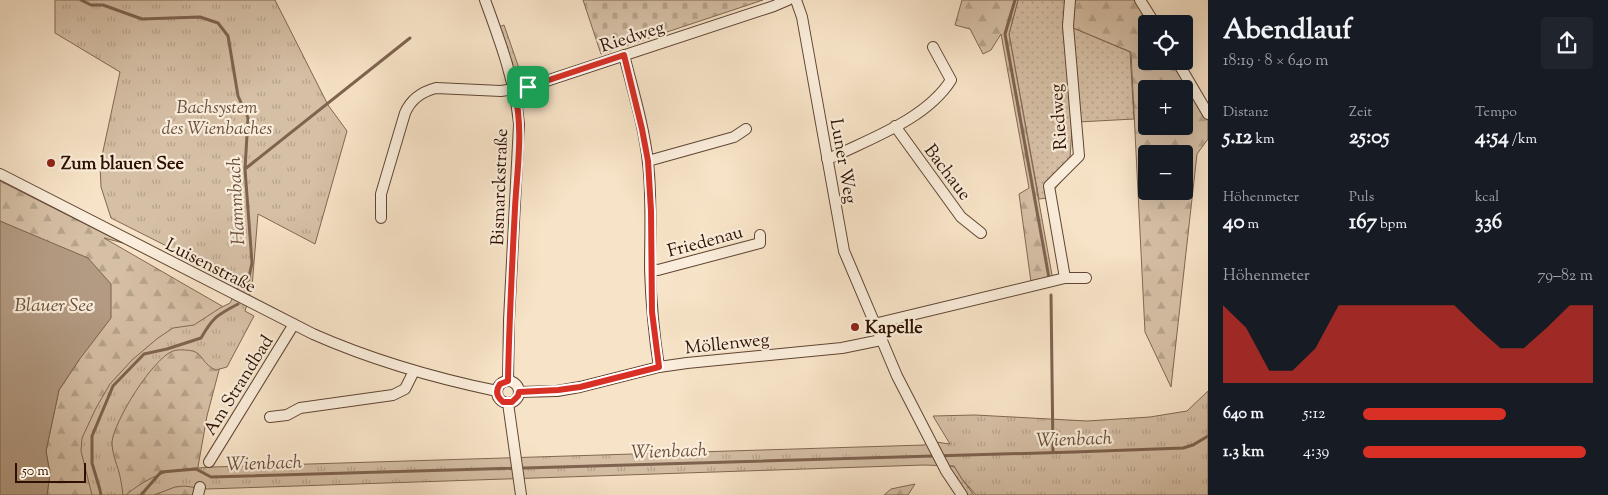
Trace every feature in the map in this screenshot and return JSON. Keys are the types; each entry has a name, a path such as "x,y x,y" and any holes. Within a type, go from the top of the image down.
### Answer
{"street":[{"name":"Bismarckstraße","path":"485,0 514,90 519,124 509,320 508,381"},
{"name":"Riedweg","path":"381,218 381,194 405,113 412,101 427,91 436,88 501,91 528,87 788,0"},
{"name":"Luner Weg","path":"796,0 802,18 844,250 897,376 943,465 962,495"},
{"name":"Riedweg","path":"1065,278 1049,186 1079,156 1068,26 1070,0"},
{"path":"1140,0 1149,15"},
{"path":"827,159 919,113 943,93 951,80 934,47"},
{"name":"Friedenau","path":"624,55 648,161 651,211 650,270 652,312 659,367"},
{"path":"1182,70 1208,114"},
{"name":"Bachaue","path":"894,126 961,217 980,233"},
{"path":"648,161 734,137 746,129"},
{"name":"Luisenstraße","path":"0,174 224,290 345,348 414,371 497,391"},
{"name":"Friedenau","path":"650,270 658,270 760,243 760,234"},
{"path":"874,324 1065,278 1086,278"},
{"name":"Am Strandbad","path":"209,462 294,324"},
{"name":"Möllenweg","path":"519,392 580,387 659,367 842,348 881,340"},
{"path":"270,418 287,415 300,408 393,395 405,389 414,371"},
{"path":"508,381 516,384 519,392 516,400 508,403 500,399 497,391 500,384 508,381"},
{"path":"508,403 514,457 521,495"}],"green space":[{"name":"Bachsystem des Wienbaches","path":"55,0 275,0 328,105 347,131 315,244 258,214 252,287 245,311 254,316 227,367 216,370 208,365 196,352 173,351 155,365 136,391 114,432 112,442 123,495 92,495 81,451 82,438 96,408 110,384 132,360 173,328 194,325 230,303 240,283 111,218 101,187 100,165 120,72 55,33"},
{"path":"583,0 763,0 601,54"},
{"path":"962,0 1018,0 1009,34 1053,284 1031,282 1019,194 1029,188 1001,34 991,50 983,54 970,29 955,25"},
{"path":"1018,0 1067,0 1072,129 1069,172 1047,198 1039,199 1009,34"},
{"path":"1073,0 1137,0 1146,15 1138,15 1138,70 1179,70 1185,80 1138,80 1138,135 1193,135 1193,93 1208,119 1208,139 1197,154 1193,190 1193,145 1138,145 1138,192 1131,52 1071,27"},
{"path":"504,25 520,71 520,81 515,77 498,27"},
{"path":"1071,27 1130,52 1134,119 1078,122"},
{"path":"0,181 123,243 104,238 234,313 207,416 193,495 47,495 50,474 46,451 59,390 79,360 34,237 0,221"},
{"path":"1138,200 1192,200 1171,387 1145,332"},
{"path":"1208,391 1208,495 976,495 954,466 924,465 207,489 184,486 175,487 154,495 126,495 137,486 164,473 182,469 213,467 924,445 929,441 950,444 933,416 975,415 1087,421 1150,417 1187,411"},
{"path":"947,465 955,467 974,495 968,495 962,489"},
{"path":"915,484 908,495 884,495 891,489"}],"water":[{"name":"Blauer See","path":"0,221 88,258 111,284 111,318 59,390 46,451 50,474 47,495 0,495"}],"waterway":[{"name":"Hammbach","path":"81,0 91,5 103,5 142,19 200,17 218,23 228,36 238,96 248,118 245,169 252,263 247,286"},
{"path":"1015,0 1005,34 1049,278"},
{"path":"245,169 410,38"},
{"path":"1051,295 1053,452"},
{"name":"Hammbach","path":"101,495 92,463 92,436 113,386 144,354 201,338 216,317 238,304"},
{"name":"Wienbach","path":"141,495 161,472 196,469 211,477 1074,452 1183,448 1193,445 1208,436"}],"place":[{"name":"Zum blauen See","path":"51,163"},
{"name":"Kapelle","path":"855,327"}],"route":[{"path":"624,55 648,161 651,211 650,270 652,312 659,367 580,387 519,392 516,400 508,403 500,399 497,391 500,384 508,381 509,320 519,124 514,90 528,87 624,55"}]}
